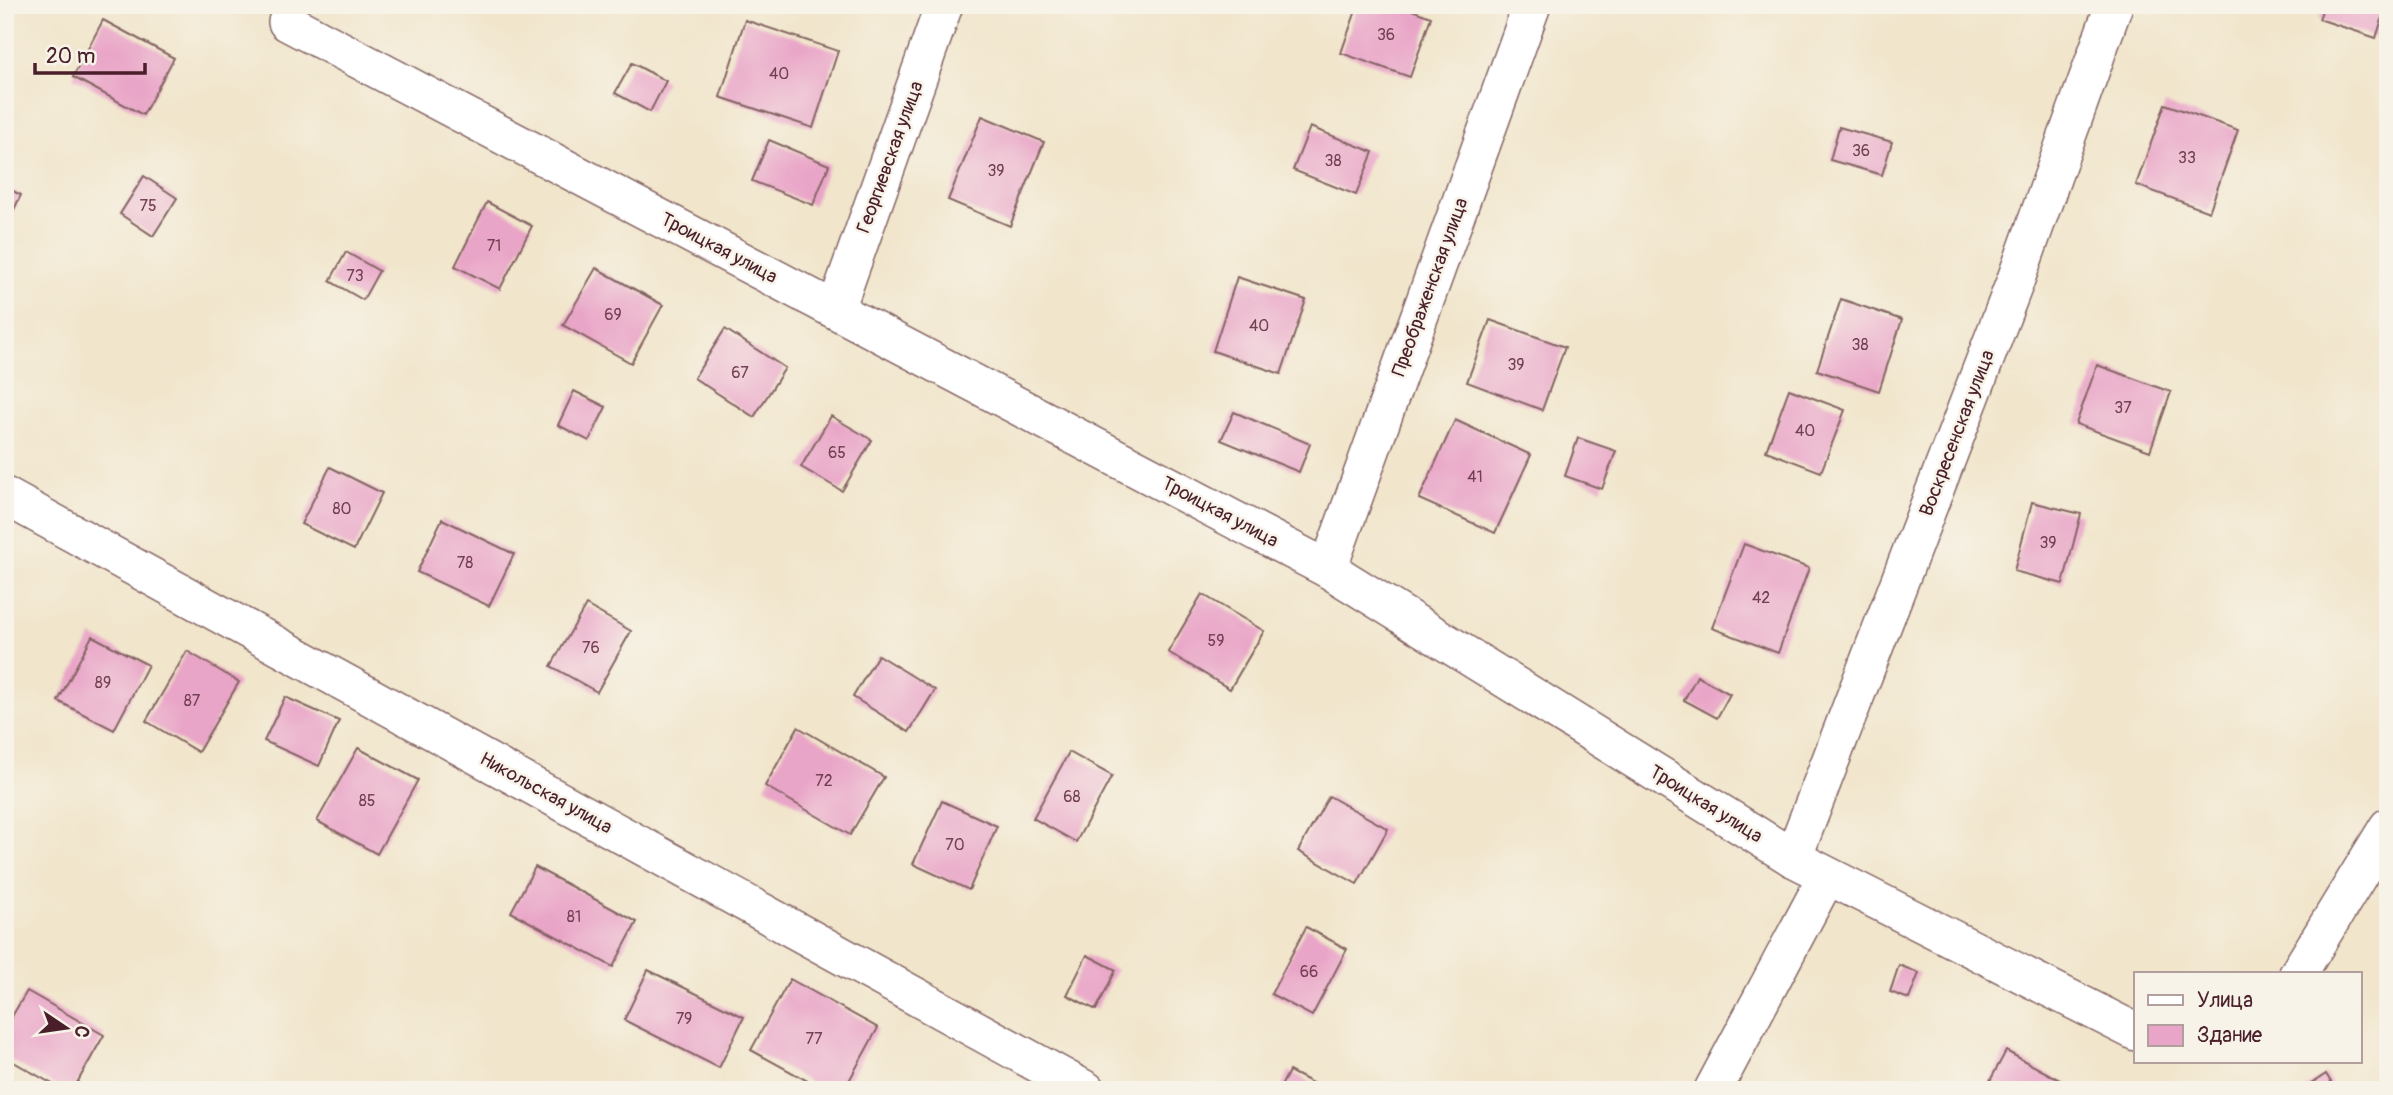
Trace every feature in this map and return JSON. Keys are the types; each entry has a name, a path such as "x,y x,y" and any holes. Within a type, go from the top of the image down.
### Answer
{"street":[{"name":"Георгиевская улица","path":"836,309 944,5"},
{"name":"Преображенская улица","path":"1328,569 1532,5"},
{"name":"Воскресенская улица","path":"1793,858 2015,282 2114,5"},
{"name":"Троицкая улица","path":"287,22 1328,569 1793,858 2134,1031"},
{"name":"Никольская улица","path":"5,496 1086,1090"},
{"path":"2299,972 2388,827"},
{"path":"1713,1090 1827,876"}],"building":[{"path":"1358,5 1398,5 1431,17 1410,77 1341,53"},
{"path":"1673,5 1697,5 1695,12"},
{"path":"2324,5 2361,5 2384,13 2376,38 2319,19"},
{"path":"103,20 174,58 143,115 73,77"},
{"path":"745,20 838,51 813,128 720,97"},
{"path":"632,63 666,81 650,112 615,93"},
{"path":"2165,104 2238,130 2209,212 2136,185"},
{"path":"982,116 1044,142 1010,226 948,200"},
{"path":"1310,127 1373,152 1356,195 1293,170"},
{"path":"1839,127 1892,142 1882,175 1830,160"},
{"path":"769,140 829,165 813,205 752,181"},
{"path":"144,176 177,198 153,236 120,214"},
{"path":"5,187 21,195 5,228"},
{"path":"487,202 532,226 500,289 455,266"},
{"path":"346,252 379,271 363,300 330,281"},
{"path":"596,268 663,305 631,363 563,325"},
{"path":"1237,277 1306,300 1281,374 1213,351"},
{"path":"1841,299 1902,320 1879,391 1817,370"},
{"path":"1490,320 1565,347 1542,410 1467,382"},
{"path":"725,329 785,368 754,417 694,378"},
{"path":"2097,365 2171,392 2150,451 2076,424"},
{"path":"1789,389 1845,410 1821,472 1766,451"},
{"path":"574,391 606,407 589,441 558,425"},
{"path":"1234,412 1310,444 1299,472 1221,440"},
{"path":"831,416 872,440 842,491 801,467"},
{"path":"1455,420 1531,455 1495,533 1419,499"},
{"path":"1578,438 1616,451 1602,489 1565,476"},
{"path":"330,467 382,493 354,550 301,524"},
{"path":"2032,502 2081,514 2063,584 2014,571"},
{"path":"442,519 514,554 489,606 417,572"},
{"path":"1744,544 1809,568 1778,653 1712,628"},
{"path":"1202,594 1264,631 1230,689 1168,652"},
{"path":"586,605 631,631 597,692 551,666"},
{"path":"92,636 148,665 114,730 58,701"},
{"path":"187,651 239,682 198,752 146,721"},
{"path":"878,655 935,690 909,732 853,697"},
{"path":"1697,676 1730,694 1717,718 1684,700"},
{"path":"285,697 339,721 319,766 264,741"},
{"path":"798,727 884,777 850,835 765,786"},
{"path":"358,748 418,780 377,854 317,821"},
{"path":"1069,752 1112,776 1076,842 1033,818"},
{"path":"1329,796 1388,829 1357,884 1298,851"},
{"path":"942,801 997,826 969,890 913,864"},
{"path":"535,867 637,922 613,967 511,912"},
{"path":"1306,927 1347,949 1312,1016 1271,994"},
{"path":"1087,955 1116,970 1096,1010 1067,995"},
{"path":"1899,965 1919,973 1909,999 1890,992"},
{"path":"648,970 744,1017 719,1068 624,1020"},
{"path":"790,979 878,1028 844,1090 824,1090 751,1050"},
{"path":"27,991 104,1035 73,1090 63,1090 5,1057 5,1028"},
{"path":"2006,1051 2067,1084 2064,1090 1985,1090"},
{"path":"1289,1071 1316,1085 1313,1090 1279,1090"},
{"path":"2326,1074 2336,1090 2302,1090"}]}
